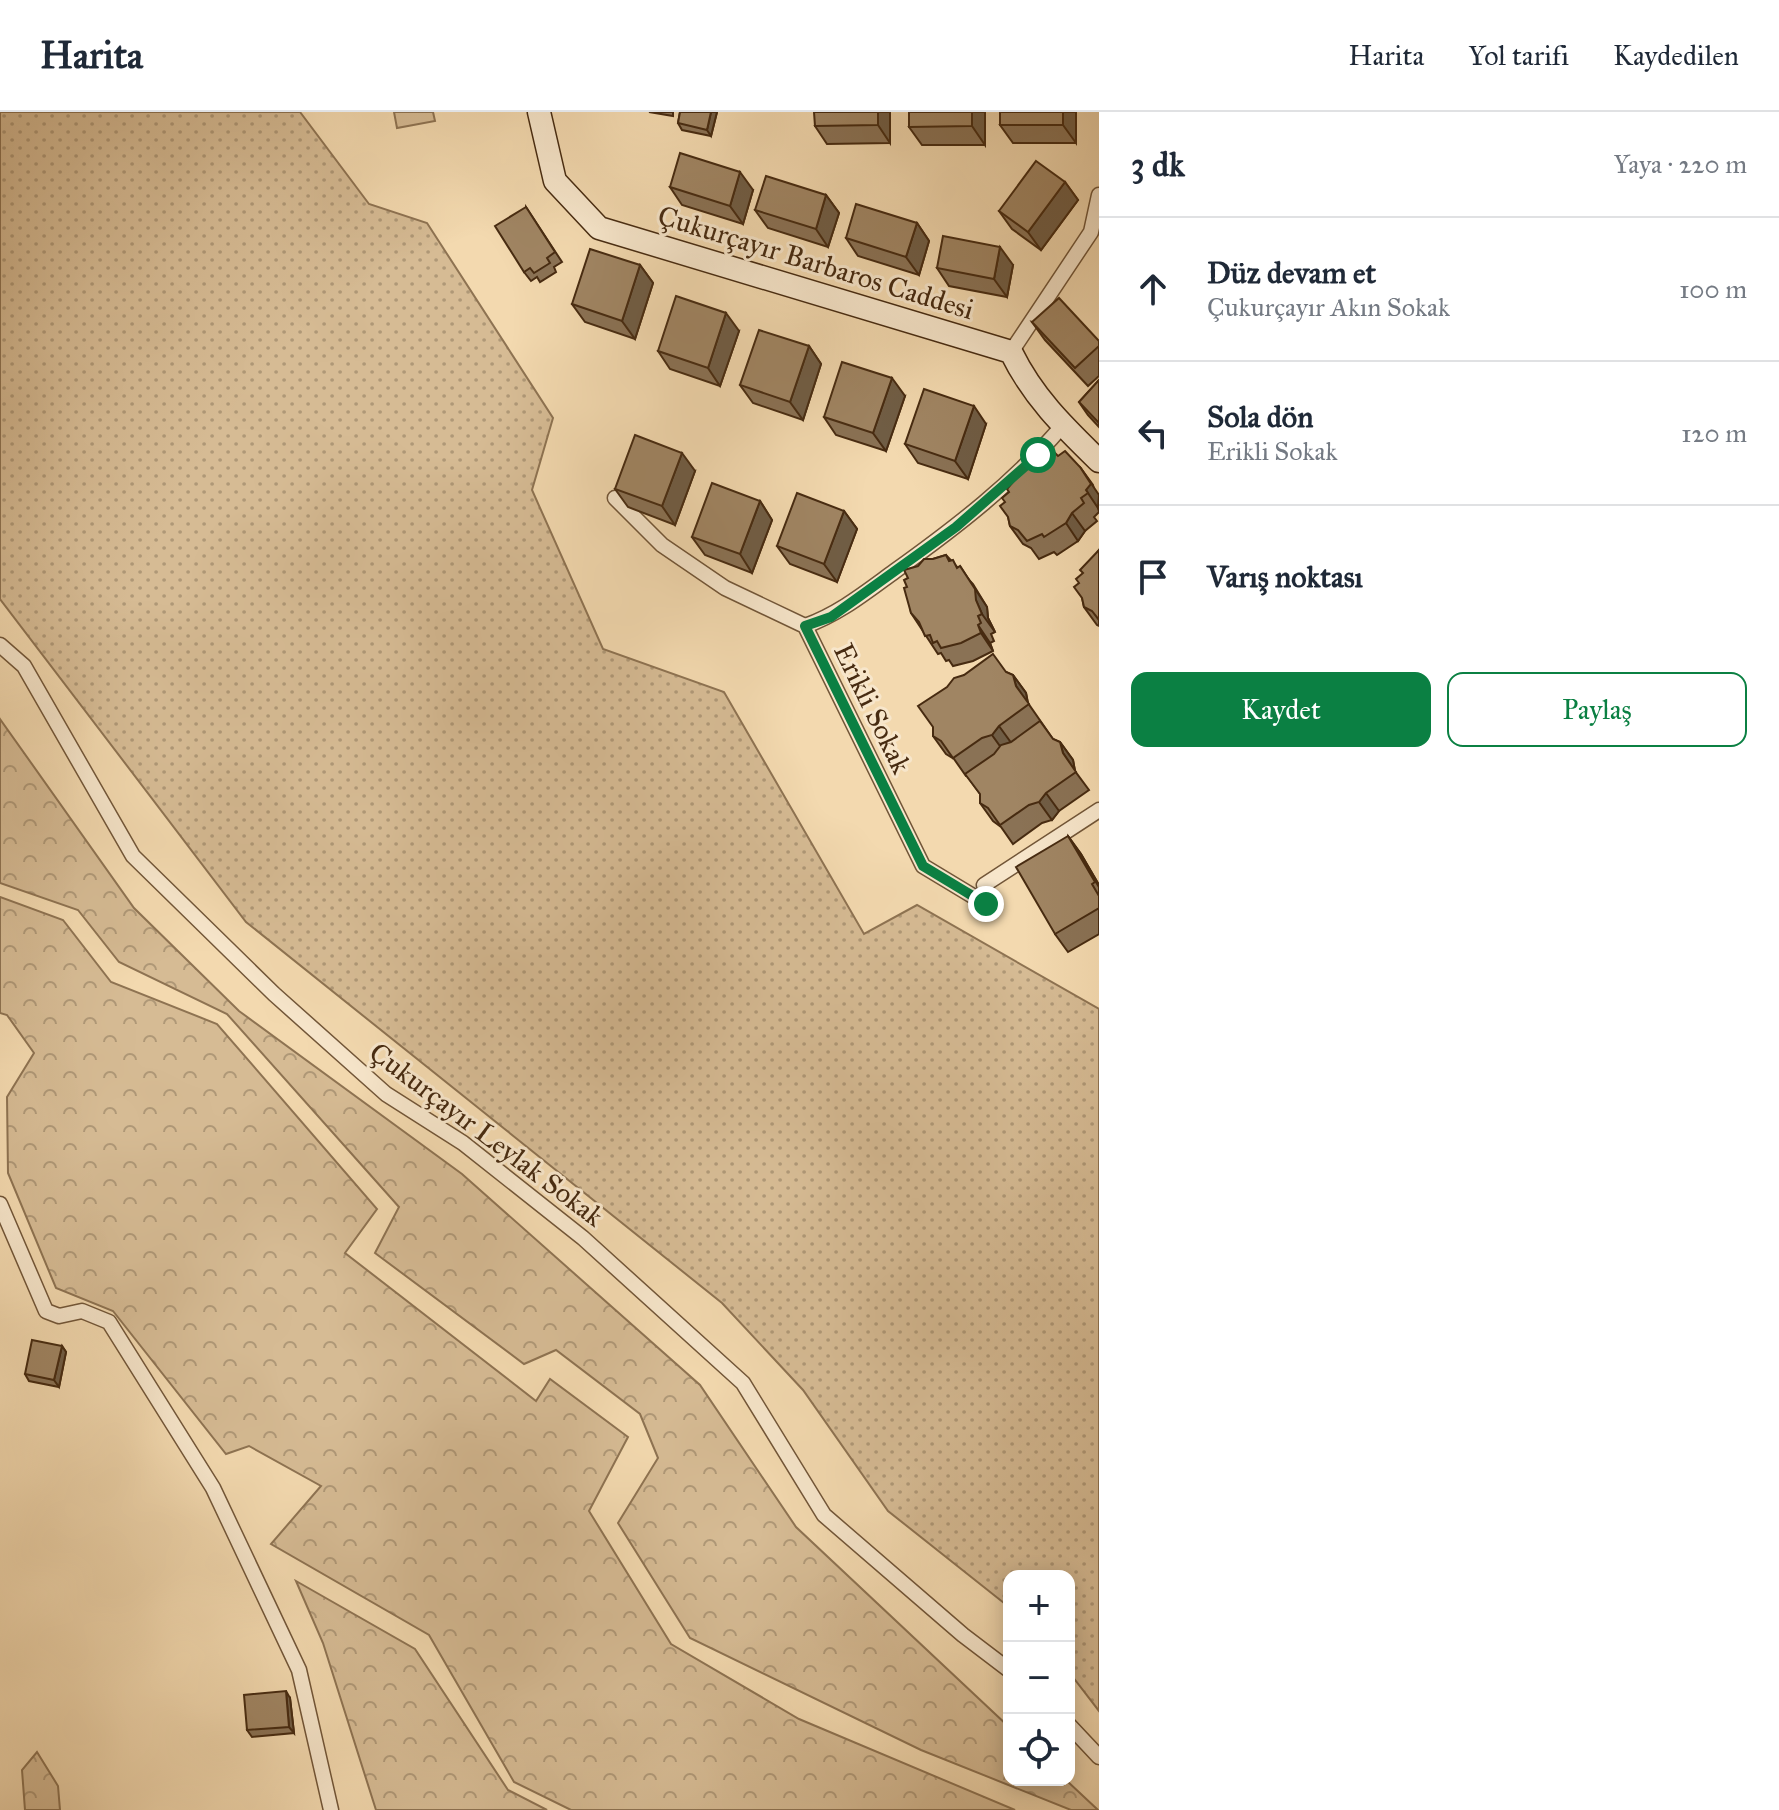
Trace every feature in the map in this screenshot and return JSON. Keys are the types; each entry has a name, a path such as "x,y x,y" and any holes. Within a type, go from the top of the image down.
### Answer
{"street":[{"name":"Çukurçayır Barbaros Caddesi","path":"539,112 555,181 599,228 1011,352"},
{"path":"1099,195 1091,232 1011,352 1025,381 1099,461"},
{"path":"805,626 831,617 956,527 1038,455 1063,425"},
{"name":"Erikli Sokak","path":"615,498 662,545 725,588 805,626 923,866 986,904"},
{"name":"Çukurçayır Leylak Sokak","path":"0,645 24,666 133,856 274,994 386,1094 463,1143 583,1238 743,1383 824,1515 963,1635 1003,1665"},
{"path":"984,885 1099,810"},
{"path":"0,1204 46,1311 59,1316 82,1311 109,1322 213,1488 299,1670 331,1810"},
{"path":"1075,1731 1099,1757"}],"green space":[{"path":"0,112 300,112 369,204 427,223 553,418 532,490 603,649 724,692 864,934 917,905 1099,1009 1099,1711 1075,1680 1075,1570 1003,1570 1003,1602 888,1511 803,1390 722,1303 246,922 0,599"},
{"path":"394,112 433,112 435,121 397,128"},
{"path":"0,719 134,908 239,1011 462,1174 700,1385 796,1527 1003,1721 1003,1783 921,1750 690,1638 618,1523 658,1458 640,1414 556,1350 524,1364 375,1253 399,1207 227,1014 119,962 78,910 0,883"},
{"path":"0,897 63,920 111,982 217,1024 377,1209 345,1253 536,1401 550,1379 628,1437 589,1511 671,1644 799,1719 1015,1810 571,1810 514,1782 429,1635 271,1544 321,1486 249,1446 226,1454 113,1311 56,1288 8,1173 7,1097 34,1053 7,1015 0,1013"},
{"path":"296,1581 415,1649 508,1790 547,1810 376,1810 323,1643"},
{"path":"37,1752 58,1786 60,1810 25,1810 22,1770"},
{"path":"1011,1786 1072,1786 1098,1810 1071,1810"}],"building":[{"path":"680,112 711,112 707,130 678,123"},
{"path":"814,112 878,112 878,125 815,126"},
{"path":"909,112 972,112 972,126 909,127"},
{"path":"1000,112 1063,112 1063,125 1000,125"},
{"path":"680,153 740,172 730,206 670,187"},
{"path":"1036,161 1065,182 1028,232 999,211"},
{"path":"766,176 826,195 816,229 755,210"},
{"path":"856,204 917,223 906,257 846,238"},
{"path":"526,207 555,252 547,258 550,263 534,273 530,268 524,272 495,226"},
{"path":"943,236 1000,247 994,279 937,268"},
{"path":"590,249 640,265 622,321 572,304"},
{"path":"676,296 726,313 708,368 658,351"},
{"path":"1059,298 1099,341 1099,346 1075,368 1032,322"},
{"path":"759,330 809,346 790,402 740,385"},
{"path":"842,362 892,378 873,433 824,417"},
{"path":"1099,380 1099,423 1079,402"},
{"path":"924,389 974,406 955,461 905,444"},
{"path":"635,435 682,453 662,506 615,489"},
{"path":"1065,451 1091,484 1086,490 1088,493 1081,498 1084,503 1066,523 1044,537 1042,534 1027,541 1010,526 1000,506 1005,502 1002,498 1025,468 1035,465 1046,454 1050,458 1055,453 1058,456"},
{"path":"712,483 760,501 740,554 692,537"},
{"path":"797,493 844,511 824,564 777,546"},
{"path":"1099,550 1099,620 1084,607 1074,587 1079,583 1076,579 1083,573 1080,570"},
{"path":"946,555 957,568 960,566 975,589 982,614 978,616 981,633 941,648 937,641 933,643 930,635 925,636 911,613 904,588 907,587 904,580 908,578 904,570 918,566 924,559"},
{"path":"993,654 1006,672 1013,675 1016,686 1029,704 999,726 992,735 982,738 953,758 941,741 933,736 933,727 918,706 947,687 954,678 964,675"},
{"path":"1040,721 1053,739 1060,742 1063,753 1076,772 1046,793 1039,802 1029,805 1000,825 988,808 980,803 980,794 965,774 994,754 1001,745 1011,742"},
{"path":"1068,836 1095,882 1092,884 1099,896 1099,908 1055,934 1016,867"},
{"path":"32,1340 62,1346 54,1380 25,1374"},
{"path":"286,1691 289,1727 247,1730 244,1695"}],"route":[{"path":"986,904 923,866 805,626 831,617 956,527 1038,455"}]}
